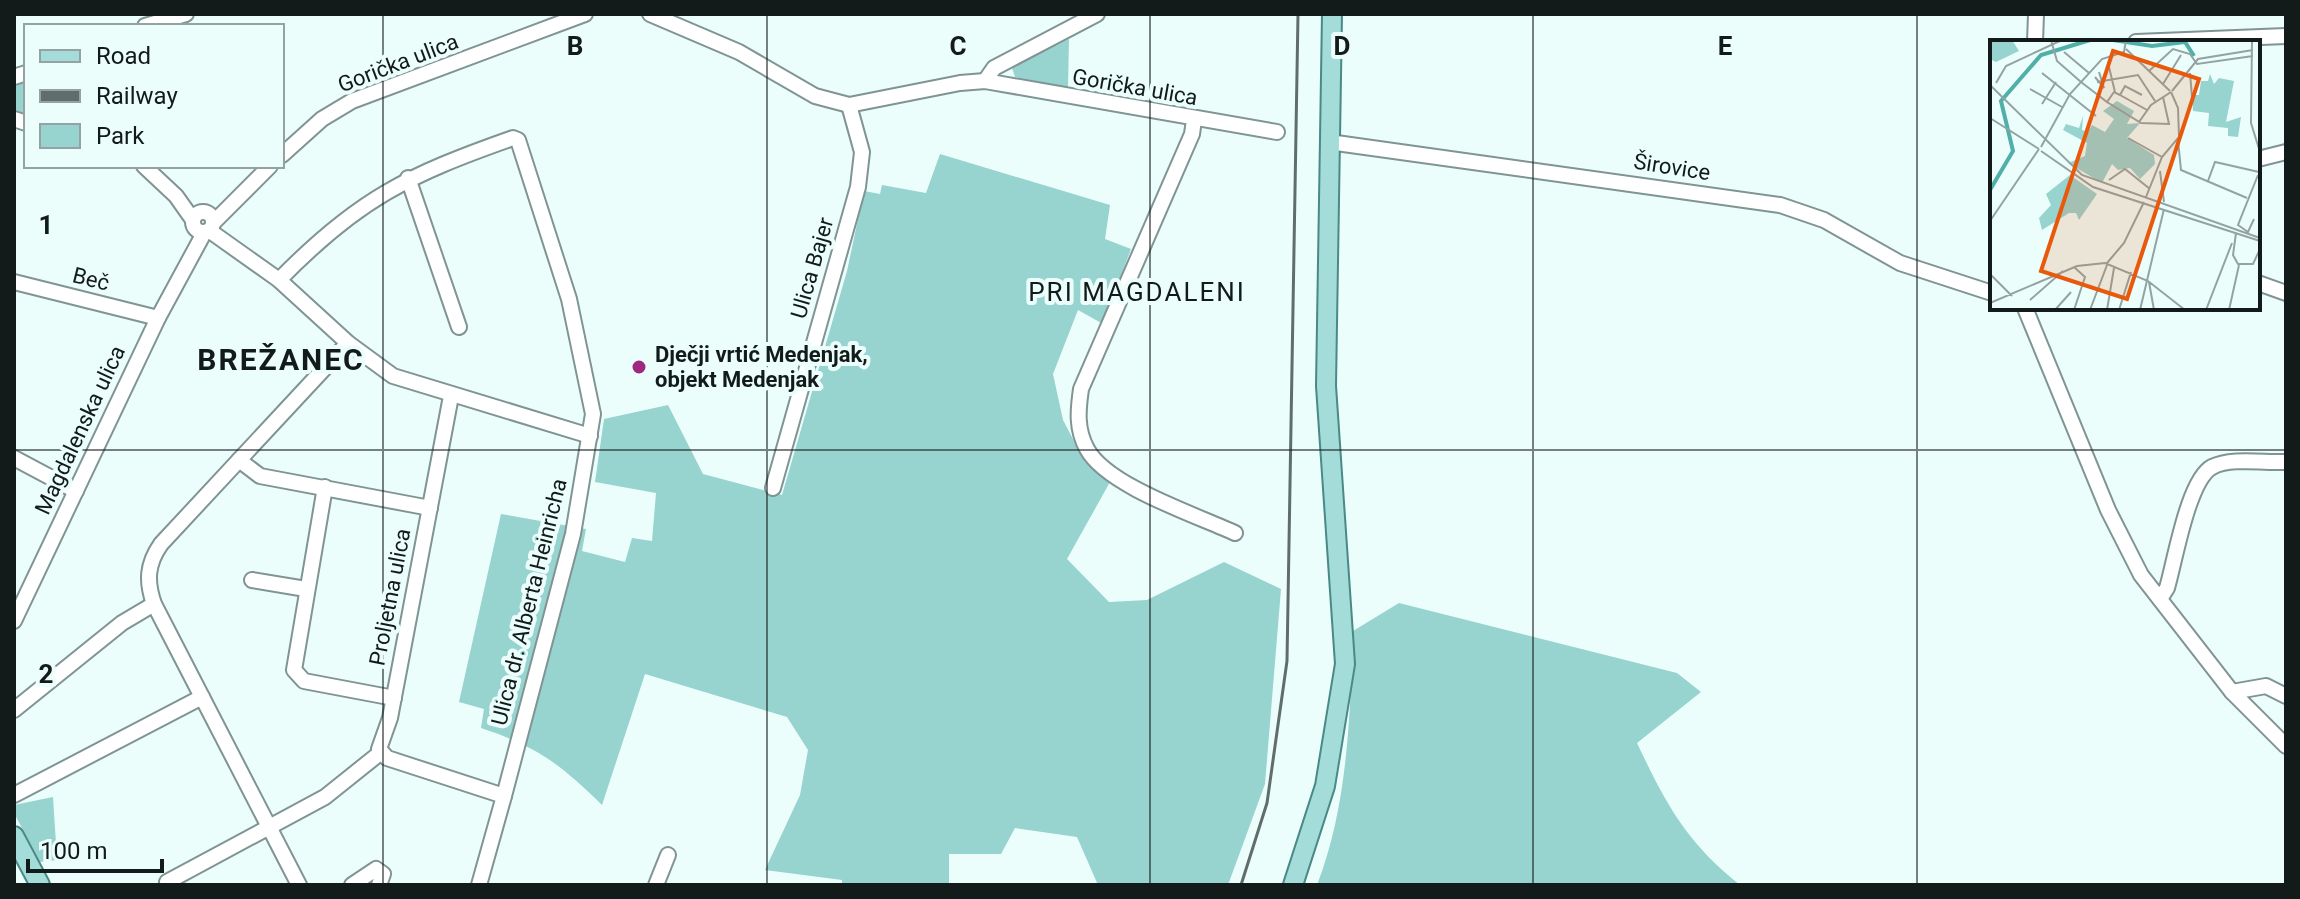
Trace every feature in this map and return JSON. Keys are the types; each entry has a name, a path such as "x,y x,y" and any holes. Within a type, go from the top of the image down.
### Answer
{"main road":[{"path":"1293,885 1325,786 1341,705 1345,664 1326,411 1332,14"},
{"path":"14,836 40,885"}],"street":[{"name":"Gorička ulica","path":"284,153 322,119 352,101 585,14"},
{"name":"Gorička ulica","path":"650,14 739,52 815,96 849,105 985,81 1194,120 1277,132"},
{"name":"Gorička ulica","path":"985,81 994,68 1097,14"},
{"path":"2035,40 2036,14"},
{"path":"156,24 183,19"},
{"path":"2186,40 2286,36"},
{"name":"Ulica Bajer","path":"773,488 858,187 862,152 849,105"},
{"path":"1194,120 1186,148 1081,389 1077,414 1088,452 1107,470 1134,487 1235,533"},
{"name":"Ulica dr. Alberta Heinricha","path":"408,178 513,138 518,140 580,344 593,414 573,534 479,885"},
{"name":"Širovice","path":"1329,142 1780,205 1824,220 1900,263 1990,292"},
{"path":"2260,158 2286,152"},
{"path":"146,168 205,223 279,280 348,343 393,376 590,436"},
{"path":"205,223 238,198 268,168"},
{"path":"279,280 341,221 408,178 459,327"},
{"name":"Magdalenska ulica","path":"14,621 205,223"},
{"name":"Beč","path":"14,282 158,318"},
{"path":"2260,284 2286,293"},
{"path":"2026,310 2077,427 2108,510 2141,575 2232,692 2286,746"},
{"path":"299,885 154,604 148,582 154,553 348,343"},
{"name":"Proljetna ulica","path":"325,487 293,665 296,675 304,681 394,698 451,396"},
{"path":"14,458 76,491"},
{"name":"Proljetna ulica","path":"239,460 260,476 430,508"},
{"path":"2160,599 2167,588 2197,482 2210,468 2224,463 2286,462"},
{"path":"252,580 306,589"},
{"path":"14,710 122,623 154,604"},
{"path":"2232,692 2266,686 2286,696"},
{"path":"16,794 202,697"},
{"path":"167,882 342,787 380,753 394,698"},
{"path":"380,753 504,796"},
{"path":"656,885 668,855"},
{"path":"352,885 376,869 383,874 379,885"}],"green space":[{"path":"1069,39 1068,88 1015,77 1012,68"},
{"path":"24,79 24,115 14,112 14,82"},
{"path":"940,154 1110,205 1105,239 1131,249 1103,324 1078,310 1053,374 1063,420 1085,462 1110,482 1067,559 1109,602 1147,600 1224,562 1281,589 1265,784 1228,885 1098,885 1077,837 1015,828 1001,854 949,854 949,885 842,885 842,880 765,870 800,795 808,750 787,717 645,674 602,805 547,758 518,742 481,728 484,709 459,702 501,514 586,529 582,551 625,562 632,538 652,541 656,493 595,482 604,419 668,405 703,474 782,495 847,271 864,191 880,194 882,185 926,193"},
{"path":"1399,603 1677,673 1701,692 1637,743 1679,821 1705,853 1740,885 1317,885 1335,824 1346,760 1353,631"},
{"path":"53,797 57,860 40,862 14,813 14,805"}],"railway":[{"path":"1241,885 1267,803 1287,661 1298,14"}],"place":[{"name":"Dječji vrtić Medenjak, objekt Medenjak","path":"639,367"}],"district":[{"name":"PRI MAGDALENI","path":"1137,292"},
{"name":"BREŽANEC","path":"281,359"}]}
